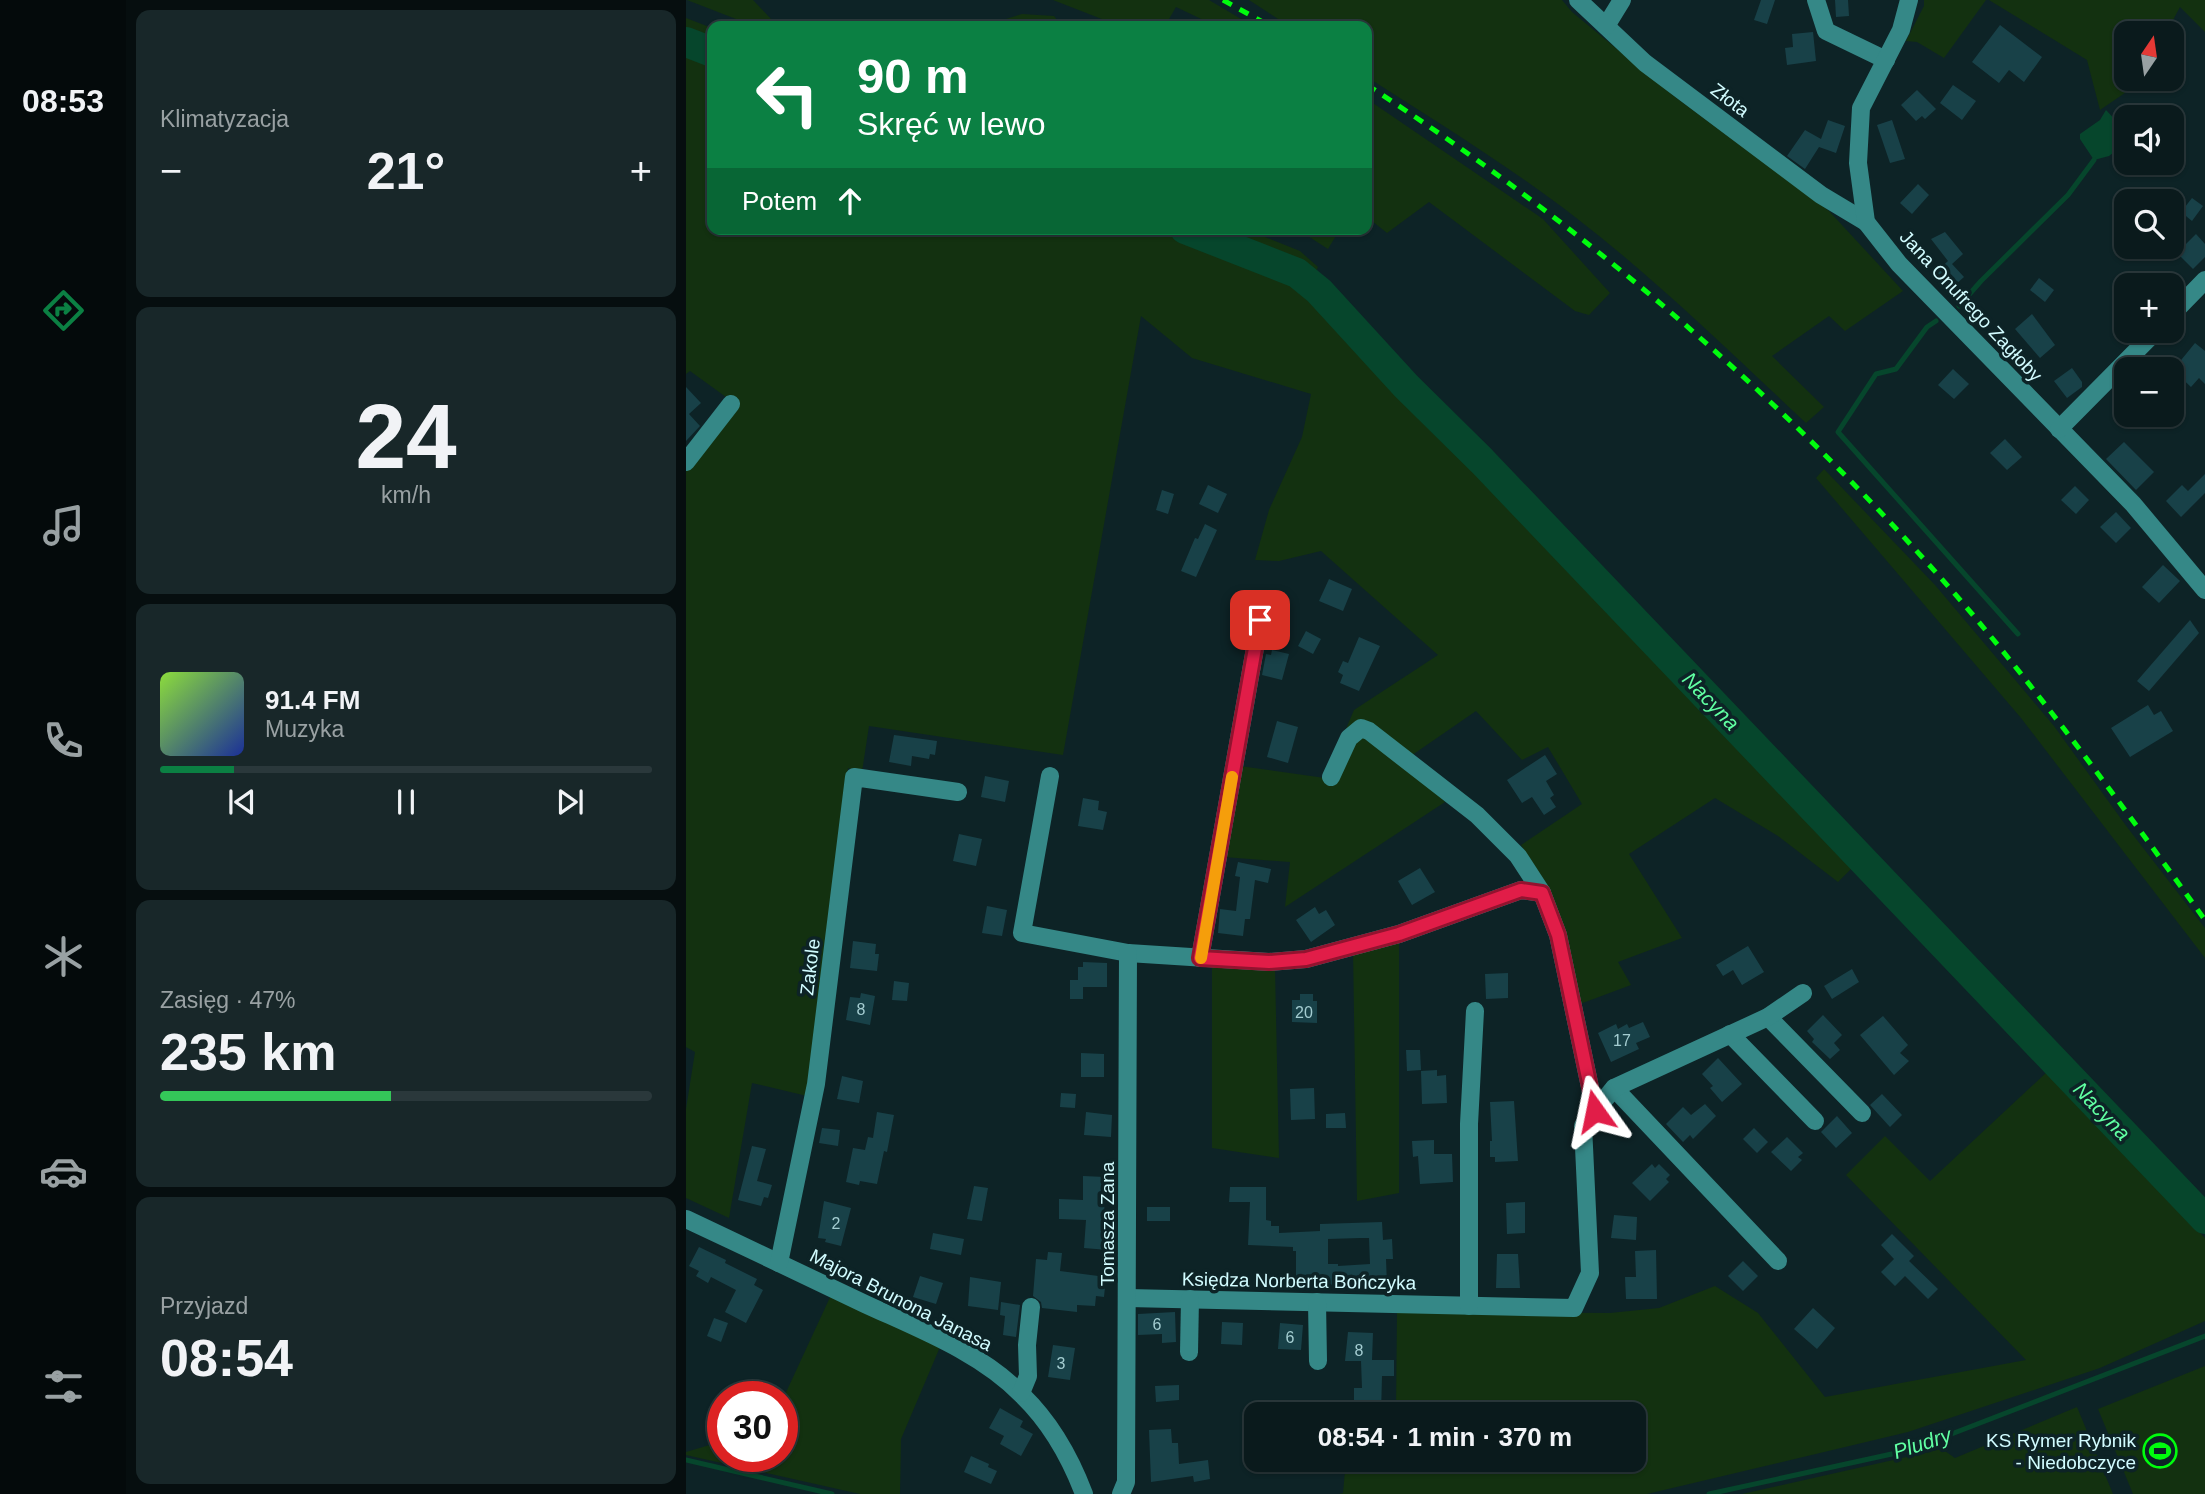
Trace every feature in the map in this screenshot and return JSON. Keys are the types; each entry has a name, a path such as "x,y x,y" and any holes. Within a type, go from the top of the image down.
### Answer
{"street":[{"name":"Złota","path":"1578,0 1645,62 1821,195 1866,222"},
{"path":"1606,26 1622,0"},
{"path":"1816,0 1826,31 1886,60"},
{"path":"1866,222 1858,163 1861,108 1901,30 1909,0"},
{"name":"Jana Onufrego Zagłoby","path":"1866,222 1899,264 2133,503 2205,590"},
{"path":"2184,302 2205,280"},
{"path":"2059,429 2144,343"},
{"path":"686,462 731,404"},
{"path":"1200,958 1260,620"},
{"path":"1331,777 1349,738 1361,728 1477,815 1518,856 1542,893 1558,935 1595,1111"},
{"path":"1050,776 1022,933 1128,953 1269,962 1306,959 1399,934 1521,890 1542,893"},
{"name":"Zakole","path":"779,1263 816,1084 854,777 958,792"},
{"name":"Tomasza Zana","path":"1121,1494 1126,1482 1128,953"},
{"name":"Księdza Norberta Bończyka","path":"1128,1298 1574,1308 1590,1273 1583,1126 1614,1088 1768,1017 1803,993"},
{"path":"1469,1306 1469,1124 1475,1011"},
{"path":"1768,1017 1862,1113"},
{"path":"1730,1034 1815,1121"},
{"path":"1614,1088 1778,1261"},
{"name":"Majora Brunona Janasa","path":"686,1219 965,1353 1001,1376 1040,1414 1057,1438 1073,1466 1084,1494"},
{"path":"1189,1352 1190,1299"},
{"path":"1318,1302 1318,1361"},
{"path":"1021,1393 1028,1376 1027,1345 1031,1307"}],"shaded area":[{"path":"687,0 753,0 773,21 741,21"},
{"path":"1053,0 1209,0 1245,21 1205,21 1176,7 1168,21 1107,21"},
{"path":"1249,0 1562,0 1572,12 1675,97 1829,211 1903,291 1845,331 1829,316 1772,356 1824,407 1806,423 1664,291 1575,217 1499,162 1372,80 1372,21 1281,21"},
{"path":"1924,0 1986,0 1944,58 1917,42 1906,41 1924,6"},
{"path":"1989,0 2205,0 2205,32 2180,7 2172,21 2114,21 2114,91 2128,91 2100,110 2087,60"},
{"path":"1022,14 1054,16 1058,21 999,21"},
{"path":"686,18 707,26 707,42 686,34"},
{"path":"686,47 707,55 707,235 1184,235 1291,276 1336,317 1852,868 1838,882 1778,836 1715,798 1629,854 1682,938 1618,962 1631,985 1580,1004 1544,881 1521,845 1582,804 1548,747 1522,760 1476,711 1405,760 1445,802 1285,907 1290,862 1224,857 1240,766 1325,778 1354,710 1438,655 1321,551 1279,561 1255,560 1269,510 1302,437 1311,394 1192,358 1141,316 1063,755 869,726 862,772 848,768 807,1096 752,1083 729,1218 686,1198 686,1109 695,1052 686,1047 686,471 737,405 690,371 686,374"},
{"path":"1372,102 1543,219 1610,293 1589,315 1575,311 1429,202 1387,233 1372,221"},
{"path":"2106,110 2114,119 2114,152 2094,160 2080,139 2080,134 2100,120"},
{"path":"1217,235 1260,235 1300,251 1318,267 1313,277 1300,267"},
{"path":"1306,235 1336,235 1328,249"},
{"path":"1824,469 1935,585 2054,726 2205,928 2205,958 2021,718 1816,478"},
{"path":"1399,940 1399,1193 1357,1201 1353,951"},
{"path":"1212,966 1275,968 1279,1158 1212,1148"},
{"path":"2047,1072 2205,1238 2205,1321 2100,1368 1908,1432 1647,1494 1339,1494 1343,1493 1345,1472 1646,1472 1646,1402 1396,1402 1397,1312 1610,1313 1659,1308 1715,1286 1758,1313 1825,1397 2026,1360 1846,1175 1885,1136 1930,1181"},
{"path":"832,1293 940,1347 901,1439 900,1494 860,1494 762,1472 798,1472 798,1381 791,1381"},
{"name":"KS Rymer Rybnik - Niedobczyce","path":"2205,1366 2205,1494 2133,1494 2098,1409"},
{"path":"2077,1407 2113,1494 1742,1494 1942,1449 1955,1458"},
{"path":"707,1446 707,1460 686,1455 686,1452"}],"building":[{"path":"1761,0 1775,0 1767,24 1754,20"},
{"path":"1835,0 1848,0 1849,16 1836,17"},
{"path":"2000,25 2042,57 2024,82 2009,70 1999,83 1972,62"},
{"path":"1813,32 1816,61 1787,65 1785,48 1793,47 1792,34"},
{"path":"1953,85 1976,101 1962,120 1940,103"},
{"path":"1917,90 1936,109 1925,119 1922,116 1916,121 1901,105"},
{"path":"1828,120 1845,126 1836,153 1819,147 1805,169 1787,156 1805,130 1821,139"},
{"path":"1892,120 1905,159 1890,163 1877,125"},
{"path":"1918,184 1929,195 1912,214 1900,203"},
{"path":"2192,198 2203,206 2192,221 2184,214 2184,208"},
{"path":"1945,232 1963,254 1952,264 1964,277 1948,291 1933,275 1948,261 1931,239"},
{"path":"2196,234 2205,244 2205,257 2193,269 2183,259 2184,246"},
{"path":"2039,278 2054,290 2045,302 2030,290"},
{"path":"2032,314 2055,345 2040,358 2015,329"},
{"path":"2195,343 2205,351 2205,384 2199,378 2191,387 2184,380 2184,357"},
{"path":"2072,368 2082,382 2082,387 2067,398 2054,381"},
{"path":"1953,369 1969,384 1954,399 1938,385"},
{"path":"686,387 701,403 689,414 700,426 686,441"},
{"path":"2005,439 2022,457 2007,470 1990,453"},
{"path":"2124,442 2154,472 2136,490 2106,459"},
{"path":"2205,474 2205,493 2181,517 2166,501 2182,485 2188,491"},
{"path":"1208,485 1227,494 1218,513 1199,504"},
{"path":"2075,486 2089,500 2076,514 2061,500"},
{"path":"1162,490 1174,494 1168,514 1156,510"},
{"path":"2116,512 2131,528 2116,543 2100,527"},
{"path":"1205,524 1217,530 1196,577 1181,571 1195,538 1198,539"},
{"path":"2163,565 2180,581 2159,603 2142,587"},
{"path":"1329,579 1352,589 1343,611 1319,601"},
{"path":"2190,620 2199,633 2149,691 2137,681"},
{"path":"1306,631 1321,639 1313,654 1298,646"},
{"path":"1359,637 1380,646 1359,691 1340,683 1343,675 1338,672 1343,661 1348,663"},
{"path":"1272,650 1289,654 1282,680 1262,675 1266,654 1271,655"},
{"path":"2148,705 2154,715 2161,711 2173,731 2130,757 2111,728"},
{"path":"1277,721 1298,727 1288,763 1267,757"},
{"path":"894,735 937,741 935,755 930,754 929,759 912,756 911,766 889,762"},
{"path":"1545,755 1557,774 1546,781 1554,795 1550,798 1556,807 1544,815 1532,797 1522,803 1507,780"},
{"path":"985,776 1009,781 1005,802 981,797"},
{"path":"1083,798 1099,801 1098,810 1107,812 1103,830 1078,826"},
{"path":"959,834 982,839 976,866 953,861"},
{"path":"1238,862 1271,869 1268,883 1255,880 1250,919 1245,919 1243,936 1218,933 1220,909 1236,911 1240,877 1235,876"},
{"path":"1420,868 1435,892 1412,905 1398,881"},
{"path":"987,906 1007,910 1002,936 982,933"},
{"path":"1315,907 1319,914 1326,910 1335,925 1311,942 1296,920"},
{"path":"853,941 876,944 875,954 879,954 877,971 850,968"},
{"path":"1748,946 1764,972 1742,985 1733,970 1723,976 1716,965"},
{"path":"1083,962 1107,963 1107,987 1083,987 1083,999 1070,999 1070,980 1078,980 1078,967 1083,967"},
{"path":"1852,969 1859,982 1832,999 1824,986"},
{"path":"1508,973 1508,998 1486,999 1485,974"},
{"path":"894,981 909,983 907,1001 892,1000"},
{"path":"861,993 875,996 870,1025 846,1020 850,997 860,998"},
{"path":"1300,994 1313,994 1313,1001 1317,1001 1317,1023 1292,1022 1292,1000 1300,1000"},
{"path":"1823,1015 1842,1035 1834,1043 1840,1050 1830,1059 1812,1042 1814,1039 1807,1031"},
{"path":"1883,1016 1908,1045 1900,1053 1909,1061 1894,1075 1860,1035"},
{"path":"1643,1022 1650,1037 1636,1043 1639,1049 1611,1062 1598,1033 1616,1024 1618,1029 1627,1024 1629,1028"},
{"path":"1406,1050 1420,1050 1421,1070 1407,1071"},
{"path":"1081,1053 1104,1054 1104,1077 1081,1077"},
{"path":"1718,1058 1742,1084 1722,1102 1702,1074"},
{"path":"1437,1070 1437,1076 1446,1075 1447,1103 1422,1104 1421,1071"},
{"path":"842,1076 863,1081 859,1103 837,1099"},
{"path":"1314,1088 1315,1119 1291,1120 1290,1089"},
{"path":"1061,1093 1076,1094 1075,1108 1060,1107"},
{"path":"1882,1094 1902,1115 1890,1127 1870,1105"},
{"path":"1514,1101 1518,1161 1495,1162 1495,1157 1490,1157 1490,1102"},
{"path":"1705,1104 1716,1116 1693,1139 1690,1135 1683,1142 1666,1124 1683,1107 1691,1115"},
{"path":"877,1112 894,1115 877,1184 860,1181 859,1185 846,1182 853,1148 865,1150 868,1137 873,1138"},
{"path":"1086,1112 1112,1115 1111,1137 1084,1135"},
{"path":"1345,1113 1346,1128 1326,1128 1326,1114"},
{"path":"1837,1116 1852,1133 1836,1148 1821,1132"},
{"path":"822,1128 840,1130 838,1146 819,1143"},
{"path":"1754,1128 1768,1142 1757,1153 1743,1139"},
{"path":"1787,1137 1803,1153 1798,1157 1802,1160 1791,1171 1771,1152"},
{"path":"1434,1140 1434,1154 1452,1154 1453,1182 1420,1184 1418,1156 1413,1157 1412,1141"},
{"path":"752,1146 766,1149 757,1181 772,1185 768,1198 764,1197 761,1206 738,1200"},
{"path":"1652,1164 1655,1168 1659,1164 1670,1175 1666,1179 1669,1182 1650,1201 1632,1183"},
{"path":"1083,1176 1105,1177 1104,1225 1110,1225 1108,1250 1084,1248 1086,1220 1059,1219 1059,1199 1083,1200"},
{"path":"974,1186 988,1188 982,1221 967,1219"},
{"path":"1230,1187 1266,1187 1266,1220 1271,1221 1271,1226 1279,1226 1279,1233 1320,1231 1320,1224 1382,1222 1383,1240 1392,1239 1393,1259 1386,1259 1387,1285 1296,1286 1296,1251 1293,1251 1293,1247 1248,1245 1250,1202 1229,1202","holes":["1369,1238 1370,1264 1328,1264 1328,1239"]},
{"path":"824,1201 851,1208 841,1246 818,1238"},
{"path":"1525,1202 1525,1233 1507,1234 1506,1203"},
{"path":"1147,1207 1170,1207 1170,1221 1147,1221"},
{"path":"1614,1215 1637,1217 1636,1240 1611,1238"},
{"path":"933,1233 964,1239 961,1255 930,1249"},
{"path":"1892,1234 1914,1256 1909,1261 1938,1289 1928,1299 1905,1276 1895,1286 1881,1272 1894,1259 1881,1245"},
{"path":"699,1247 757,1279 754,1285 763,1290 746,1323 725,1312 736,1290 711,1277 708,1283 696,1276 699,1271 689,1266"},
{"path":"1656,1250 1657,1299 1626,1299 1625,1277 1636,1277 1635,1251"},
{"path":"1048,1252 1062,1253 1060,1271 1106,1277 1104,1297 1096,1296 1095,1306 1077,1305 1077,1312 1042,1308 1041,1302 1033,1296 1036,1259 1047,1260"},
{"path":"1497,1254 1518,1254 1520,1288 1496,1288"},
{"path":"1743,1261 1758,1276 1743,1291 1728,1276"},
{"path":"920,1276 943,1283 936,1304 913,1297"},
{"path":"970,1277 1001,1282 998,1310 968,1306"},
{"path":"1001,1302 1020,1305 1016,1337 1003,1335 1005,1316 1000,1315"},
{"path":"1813,1308 1835,1328 1817,1349 1794,1329"},
{"path":"1175,1312 1176,1342 1162,1343 1162,1334 1138,1335 1138,1314"},
{"path":"714,1318 728,1323 721,1342 707,1336"},
{"path":"1222,1322 1243,1323 1242,1345 1221,1344"},
{"path":"1280,1323 1303,1325 1301,1350 1278,1349"},
{"path":"1348,1332 1373,1333 1372,1360 1394,1360 1394,1376 1382,1376 1381,1402 1354,1402 1354,1388 1362,1388 1361,1361 1345,1361"},
{"path":"1053,1345 1075,1348 1070,1380 1048,1377"},
{"path":"1179,1385 1179,1400 1156,1402 1155,1386"},
{"path":"1000,1408 1023,1421 1020,1427 1033,1434 1021,1456 1000,1444 1004,1436 989,1428"},
{"path":"1171,1429 1172,1443 1178,1443 1179,1464 1208,1460 1210,1479 1194,1482 1193,1476 1151,1482 1149,1430"},
{"path":"971,1456 997,1471 991,1484 964,1472"}],"waterway":[{"name":"Nacyna","path":"686,42 707,50"},
{"path":"1959,306 2068,195 2094,160"},
{"name":"Nacyna","path":"1200,235 1297,273 1319,291 1406,386 1482,461 2205,1219"},
{"path":"1936,321 1927,327 1896,369 1876,374 1838,432 2018,634"},
{"path":"1957,959 1960,946"},
{"name":"Pludry","path":"1709,1494 1910,1450 2205,1336"},
{"name":"Pludry","path":"686,1460 832,1494"}],"railway":[{"path":"1223,0 1261,21"},
{"path":"1372,88 1451,141 1612,263 1689,328 1837,467 1973,615 2092,765 2205,920"}],"slow traffic":[{"path":"1201,958 1232,777"}],"place":[{"name":"KS Rymer Rybnik - Niedobczyce","path":"2160,1451"}],"route":[{"path":"1260,620 1200,958 1269,962 1306,959 1399,934 1521,890 1542,893 1558,935 1595,1111"}]}
